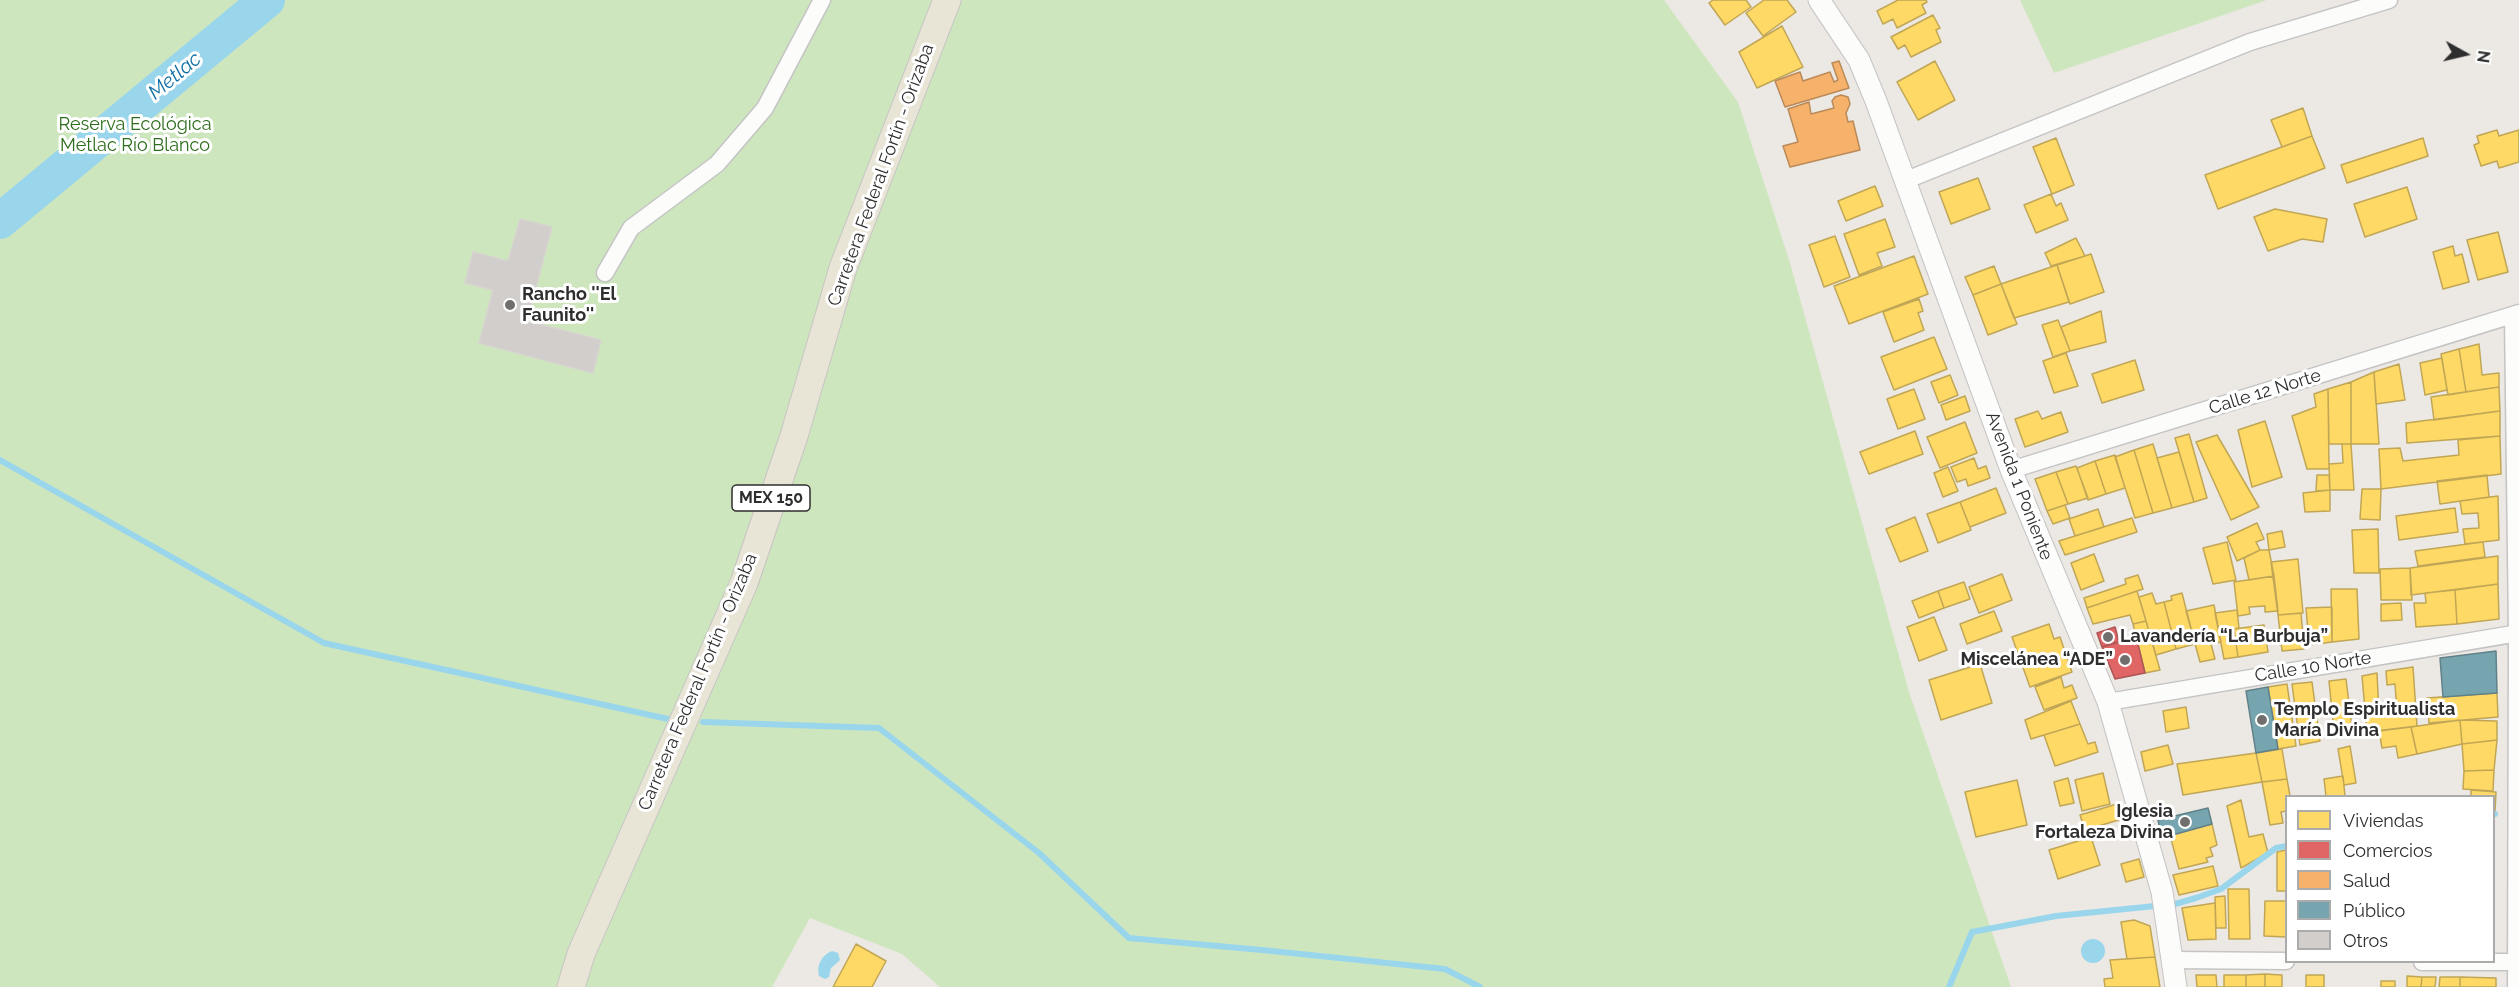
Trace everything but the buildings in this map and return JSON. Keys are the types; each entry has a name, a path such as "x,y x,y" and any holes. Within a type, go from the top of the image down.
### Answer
{"main road":[{"name":"Carretera Federal Fortín - Orizaba","path":"571,987 581,954 744,583 794,436 843,268 947,0"}],"street":[{"path":"605,273 631,228 717,164 765,108 822,0"},
{"name":"Avenida 1 Poniente","path":"1819,0 1859,60 2011,470 2108,702 2162,892 2176,987"},
{"path":"1904,181 2250,42 2389,0"},
{"path":"2516,314 2518,634 2518,962 2516,987"},
{"name":"Calle 12 Norte","path":"2011,470 2516,314"},
{"name":"Calle 10 Norte","path":"2108,702 2518,634"},
{"path":"558,987 581,954"},
{"path":"2173,960 2285,961"},
{"path":"2495,962 2518,962"}],"green space":[{"name":"Reserva Ecológica Metlac Río Blanco","path":"0,0 1664,0 1738,102 1790,263 1909,692 2011,987 940,987 902,954 810,918 772,987 0,987"},
{"path":"2020,0 2267,0 2054,73"}],"water":[{"path":"2093,939 2102,942 2105,951 2102,960 2093,963 2084,960 2081,951 2084,942"},
{"path":"832,951 838,953 840,960 831,968 829,977 825,979 819,976 819,964"}],"waterway":[{"name":"Metlac","path":"0,221 267,0"},
{"path":"0,460 324,643 668,719"},
{"path":"703,722 879,728 1039,853 1129,938 1445,969 1480,987"},
{"path":"1949,987 1972,932 2056,916 2175,904 2221,889 2276,848 2285,846"}],"place":[{"name":"Rancho ''El Faunito''","path":"510,305"},
{"name":"Lavandería “La Burbuja”","path":"2108,637"},
{"name":"Miscelánea “ADE”","path":"2125,660"},
{"name":"Templo Espiritualista María Divina","path":"2262,720"},
{"name":"Iglesia Fortaleza Divina","path":"2185,822"}]}
